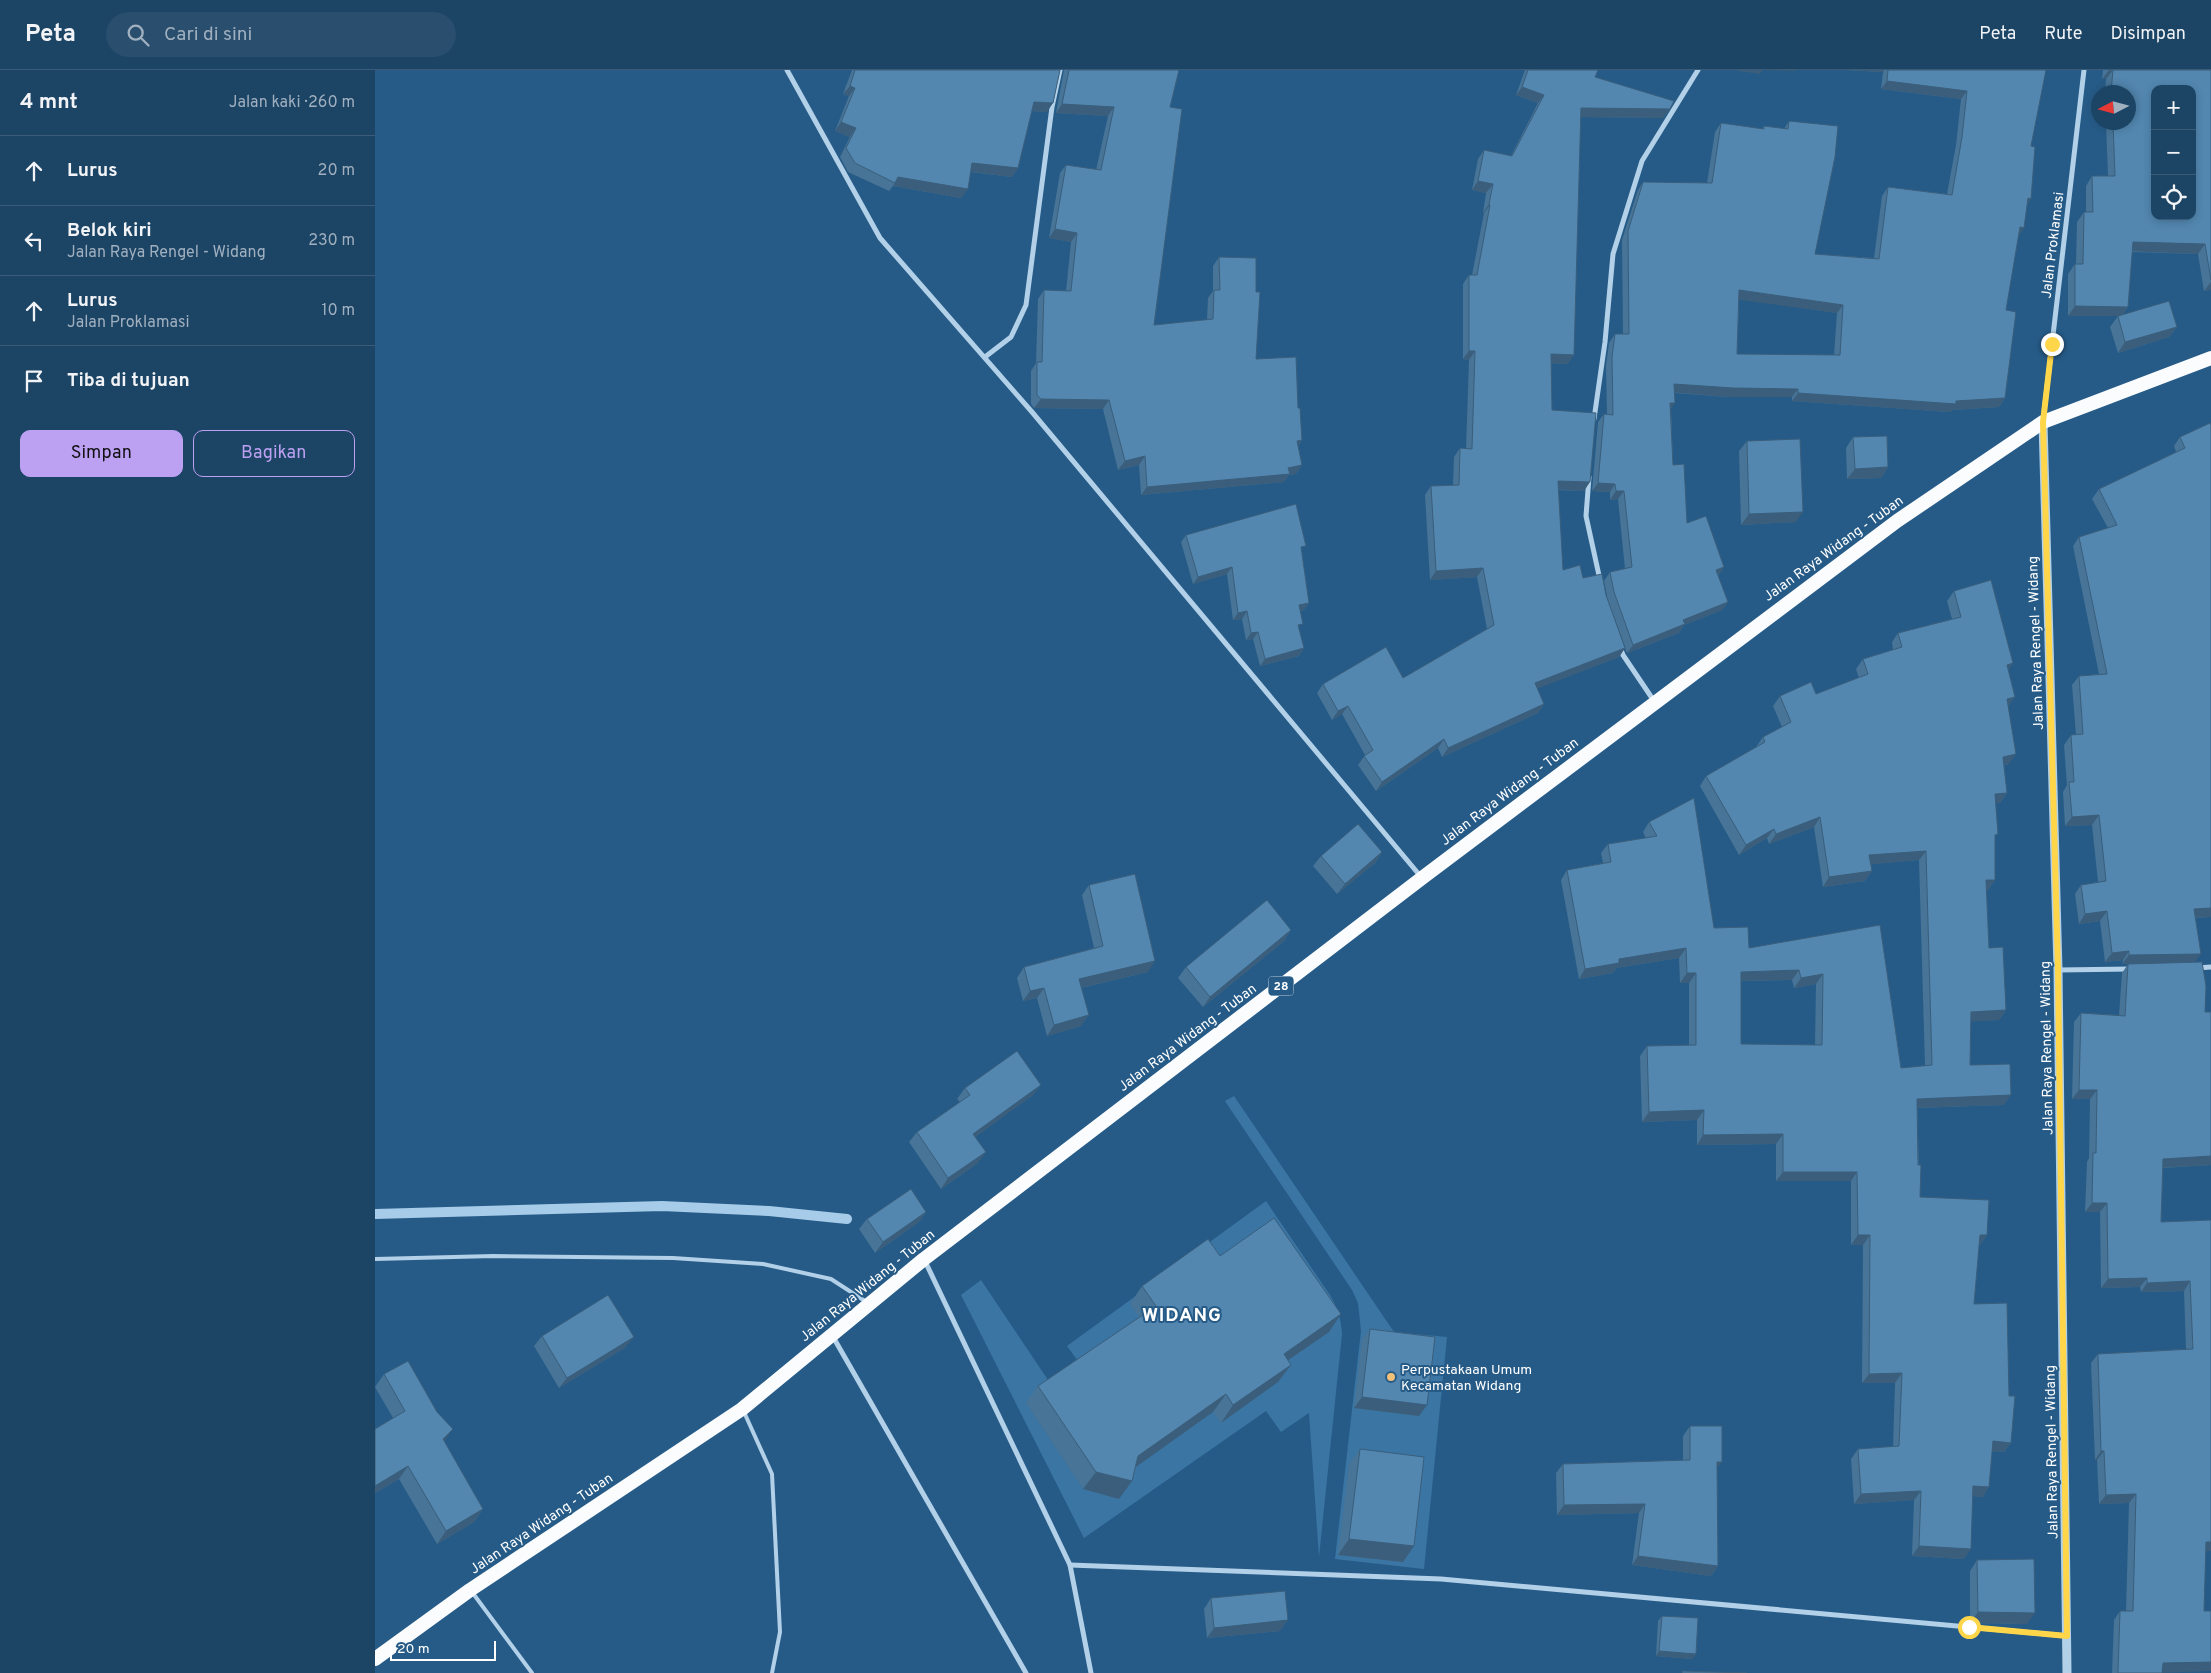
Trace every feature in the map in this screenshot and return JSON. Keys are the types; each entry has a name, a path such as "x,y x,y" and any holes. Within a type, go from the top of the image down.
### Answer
{"highway":[{"name":"Jalan Raya Widang - Tuban","path":"375,1659 470,1590 742,1409 924,1259 1422,878 1897,520 2043,422 2211,358"}],"street":[{"path":"787,70 880,238 985,357 1422,878"},
{"path":"985,357 1011,337 1026,304 1052,107 1060,70"},
{"path":"1593,428 1605,342 1613,254 1642,161 1698,70"},
{"name":"Jalan Proklamasi","path":"2043,422 2084,70"},
{"name":"Jalan Raya Rengel - Widang","path":"2043,422 2058,970 2067,1673"},
{"path":"1589,467 1586,516 1600,583"},
{"path":"1617,637 1623,655 1654,702"},
{"path":"2192,968 2211,968"},
{"path":"2058,970 2135,969"},
{"path":"924,1259 1071,1565 1091,1673"},
{"path":"832,1335 1026,1673"},
{"path":"1071,1565 1441,1579 2067,1636"}],"lane":[{"path":"375,1259 493,1256 673,1258 763,1264 831,1279 869,1304"},
{"path":"742,1409 772,1474 780,1632 773,1673"},
{"path":"470,1590 531,1673"}],"shaded area":[{"path":"1234,1096 1394,1332 1447,1337 1424,1569 1335,1559 1361,1331 1358,1303 1352,1290 1225,1101"},
{"path":"1266,1201 1330,1295 1341,1323 1342,1334 1319,1557 1309,1413 1281,1432 1266,1411 1084,1538 961,1295 981,1280 1107,1468 1138,1444 1067,1346"}],"building":[{"path":"855,70 1060,70 1053,103 1034,102 1018,168 972,163 968,189 898,177 895,183 855,163 846,148 856,128 841,122 855,88 850,86"},
{"path":"1069,70 1179,70 1170,107 1182,109 1154,325 1213,319 1214,290 1220,290 1219,257 1256,258 1256,292 1260,292 1256,359 1296,357 1298,408 1300,408 1302,440 1297,441 1302,465 1288,468 1290,474 1147,487 1145,456 1125,461 1109,400 1041,399 1037,395 1037,362 1042,362 1044,290 1071,291 1077,233 1055,229 1066,165 1101,170 1114,107 1062,104"},
{"path":"1528,70 1598,70 1595,77 1674,101 1670,109 1581,108 1574,355 1551,354 1552,410 1596,413 1590,482 1558,481 1563,570 1580,565 1583,578 1602,574 1606,595 1625,648 1535,683 1544,704 1448,748 1444,739 1382,782 1364,756 1373,750 1348,706 1338,711 1323,684 1386,647 1403,678 1494,625 1483,568 1436,571 1431,486 1459,485 1460,448 1472,449 1475,351 1469,351 1469,275 1477,275 1493,184 1478,181 1484,150 1512,156 1544,95 1522,87"},
{"path":"1888,70 2046,70 2031,146 2035,147 2031,199 2028,198 2024,228 2020,227 2006,310 2016,312 2005,398 1956,401 1956,404 1798,393 1798,389 1733,388 1674,384 1675,403 1670,403 1673,465 1684,464 1687,523 1706,516 1724,567 1716,570 1728,602 1683,620 1685,624 1633,645 1614,592 1610,572 1632,567 1624,491 1616,491 1615,484 1598,483 1604,414 1613,415 1612,357 1615,334 1629,334 1628,231 1643,182 1712,183 1721,123 1764,129 1764,126 1788,129 1789,121 1838,126 1835,157 1815,254 1879,259 1888,187 1952,195 1962,137 1967,91 1887,81","holes":["1739,290 1843,305 1840,355 1737,354"]},
{"path":"2113,70 2211,70 2211,280 2205,244 2133,242 2128,307 2075,306 2075,264 2083,264 2084,212 2093,212 2092,176 2115,176 2113,130 2136,130 2136,85 2112,85"},
{"path":"2169,301 2177,327 2125,342 2118,316"},
{"path":"2210,423 2211,908 2194,909 2201,954 2129,955 2129,951 2112,953 2107,911 2085,914 2081,885 2106,881 2099,815 2072,817 2069,782 2074,782 2071,735 2083,734 2079,676 2107,674 2079,537 2117,525 2099,489 2185,448 2180,437"},
{"path":"1887,436 1888,467 1855,469 1853,437"},
{"path":"1800,439 1803,512 1749,514 1747,441"},
{"path":"1296,504 1306,546 1301,547 1309,603 1299,605 1303,624 1298,625 1304,648 1265,659 1258,632 1251,633 1247,611 1238,613 1232,567 1198,577 1186,535"},
{"path":"1991,580 2013,663 2007,665 2015,697 2007,699 2016,754 2003,757 2007,793 1995,794 1998,834 1995,835 1995,880 1986,880 1989,948 2003,947 2006,1010 1971,1012 1970,1065 2010,1064 2011,1095 1917,1099 1918,1165 1921,1165 1920,1197 1989,1200 1987,1235 1980,1235 1974,1304 2007,1303 2009,1396 2015,1396 2011,1443 1993,1441 1989,1487 1973,1486 1971,1549 1919,1546 1921,1491 1861,1494 1858,1449 1899,1446 1902,1373 1869,1374 1870,1235 1858,1235 1857,1172 1783,1172 1783,1134 1703,1135 1704,1110 1649,1112 1647,1046 1696,1045 1696,973 1687,973 1686,948 1619,959 1619,963 1585,969 1567,870 1611,862 1608,844 1657,836 1649,822 1694,798 1714,928 1748,927 1749,948 1880,925 1901,1068 1932,1065 1926,851 1869,855 1872,871 1829,877 1820,817 1776,834 1774,829 1746,845 1706,776 1765,742 1763,737 1791,722 1780,696 1811,682 1816,694 1868,674 1863,659 1902,647 1898,633 1961,617 1954,591","holes":["1799,970 1801,978 1823,974 1822,1045 1741,1044 1741,972"]},
{"path":"1358,824 1382,852 1345,884 1321,856"},
{"path":"1135,874 1155,961 1079,979 1089,1015 1054,1025 1044,988 1030,991 1024,967 1103,946 1089,885"},
{"path":"1267,900 1291,930 1210,997 1186,967"},
{"path":"2202,962 2206,986 2205,1012 2211,1012 2211,1156 2163,1159 2161,1222 2211,1220 2211,1542 2206,1542 2204,1611 2211,1611 2211,1662 2163,1663 2162,1673 2118,1673 2120,1611 2133,1611 2136,1494 2106,1495 2104,1451 2101,1451 2098,1354 2193,1349 2190,1281 2147,1283 2147,1278 2108,1279 2107,1203 2092,1203 2093,1153 2096,1153 2097,1090 2079,1090 2081,1013 2125,1016 2128,964"},
{"path":"1017,1051 1041,1085 973,1134 986,1152 948,1178 917,1132 970,1095 965,1088"},
{"path":"911,1189 926,1212 883,1242 867,1219"},
{"path":"1274,1218 1341,1314 1284,1354 1291,1365 1233,1405 1226,1394 1138,1456 1132,1481 1096,1472 1038,1386 1156,1306 1142,1286 1208,1239 1220,1256"},
{"path":"608,1295 634,1337 567,1378 542,1336"},
{"name":"Perpustakaan Umum Kecamatan Widang","path":"1370,1329 1435,1337 1427,1405 1362,1397"},
{"path":"408,1361 437,1412 453,1429 443,1439 483,1509 446,1531 408,1466 375,1486 375,1429 405,1411 384,1374"},
{"path":"1690,1426 1722,1426 1722,1462 1717,1462 1718,1566 1638,1556 1645,1504 1564,1505 1563,1464 1690,1460"},
{"path":"1360,1449 1424,1457 1414,1546 1349,1539"},
{"path":"2034,1559 2035,1613 1978,1612 1977,1560"},
{"path":"1285,1591 1288,1620 1214,1628 1211,1598"},
{"path":"1662,1616 1698,1618 1696,1654 1659,1651"},
{"path":"1682,1671 1747,1673 1682,1673"}],"waterway":[{"path":"375,1214 662,1206 769,1211 847,1219"}],"place":[{"name":"Perpustakaan Umum Kecamatan Widang","path":"1391,1377"}],"district":[{"name":"WIDANG","path":"1182,1314"}],"route":[{"path":"1969,1627 2067,1636 2064,1281 2058,970 2043,422 2052,344"}]}
